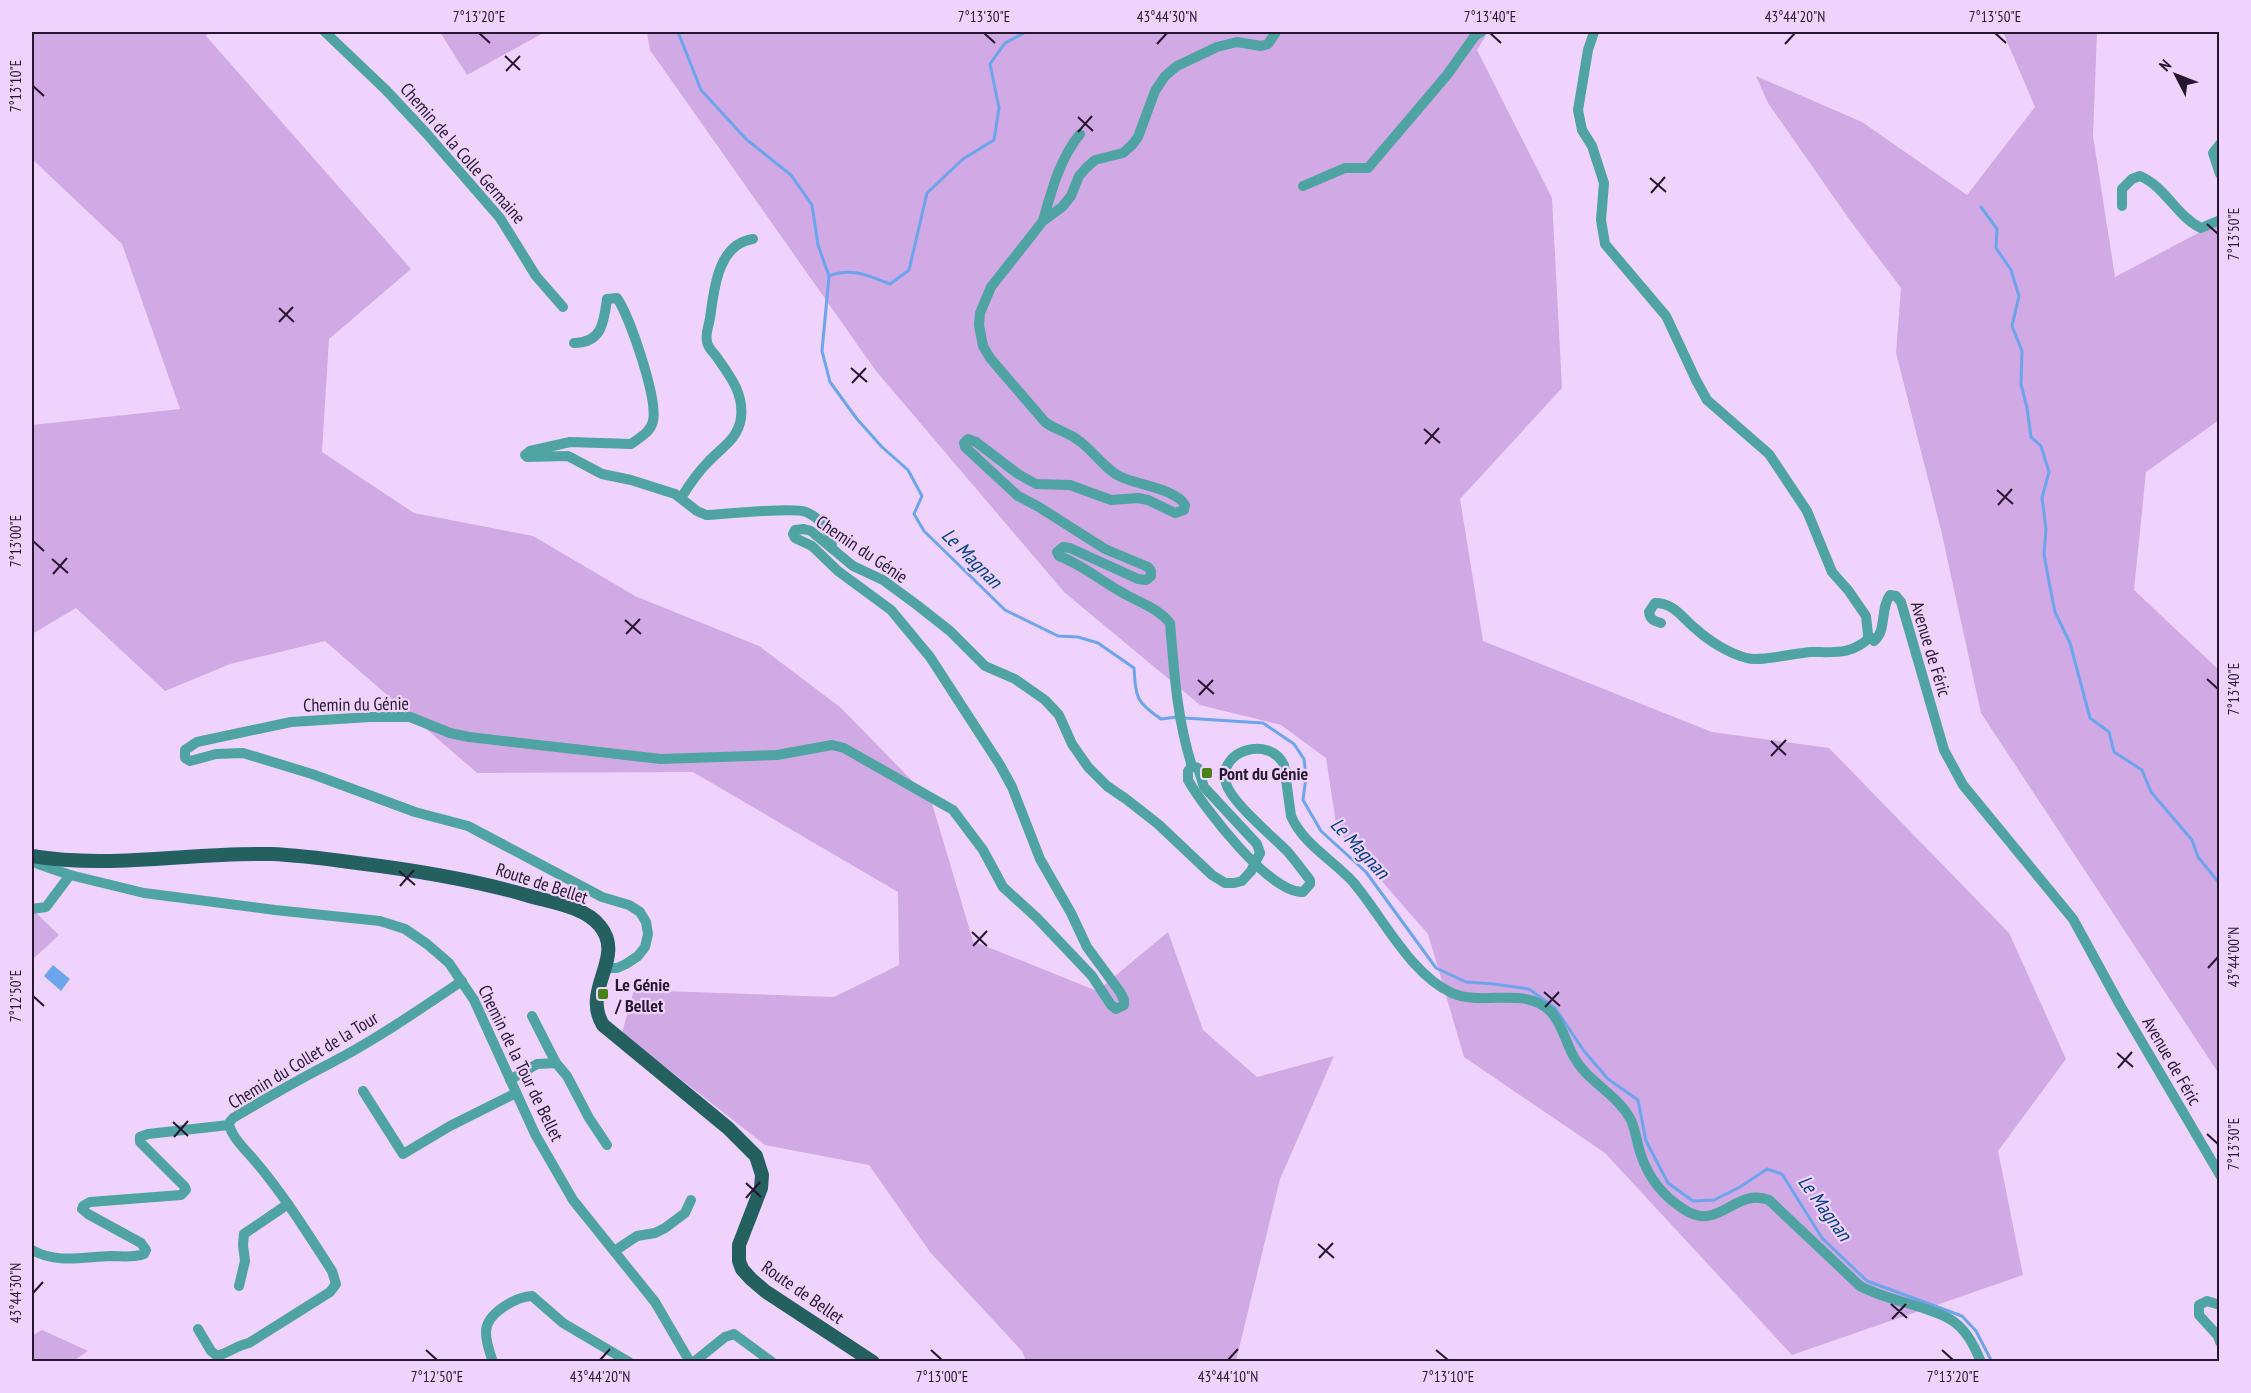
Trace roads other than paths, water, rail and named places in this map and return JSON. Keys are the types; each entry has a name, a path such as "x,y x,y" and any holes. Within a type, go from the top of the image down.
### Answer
{"main road":[{"name":"Route de Bellet","path":"32,856 90,862 271,854 301,856 482,883 572,909 592,918 601,927 606,939 608,954 596,1004 598,1017 603,1025 728,1128 756,1156 762,1175 761,1188 739,1245 738,1254 742,1269 765,1291 873,1362"}],"street":[{"name":"Chemin de la Colle Germaine","path":"325,32 385,89 500,218 536,276 563,307"},
{"name":"Chemin du Génie","path":"606,968 617,968 626,964 638,956 645,947 648,928 644,917 636,909 602,897 468,826 415,812 312,774 243,753 216,754 190,760 185,758 185,750 197,742 291,722 370,717 410,717 450,733 469,737 661,759 766,755 832,746 844,748 953,810 983,850 1003,886 1092,976 1111,1005 1116,1009 1120,1008 1124,1005 1124,1000 1087,947 1071,913 1040,859 1012,787 982,736 930,657 891,610 838,571 812,546 793,534 795,530 811,531 853,566 883,580 918,605 950,631 985,666 1016,679 1045,700 1059,715 1071,744 1088,767 1107,786 1158,824 1212,875 1225,883 1242,881 1251,871 1260,853 1257,844 1204,787 1198,768 1192,766 1178,700 1170,623 1163,614 1059,556 1057,552 1063,547 1070,548 1138,579 1146,580 1151,576 1151,571 1148,567 1105,549 1018,496 965,447 966,441 971,439 1018,474 1036,484 1070,485 1111,500 1138,498 1149,500 1175,513 1184,510 1183,501 1164,491 1115,474 1076,438 1050,426 990,358 983,346 979,325 980,313 991,287 1043,221 1062,207 1071,196 1079,176 1090,164 1104,156 1123,153 1132,146 1138,137 1155,91 1165,76 1177,66 1217,47 1236,42 1261,46 1268,44 1276,32"},
{"path":"1303,186 1346,168 1368,168 1447,75 1474,37 1481,32"},
{"path":"1594,32 1588,50 1578,110 1582,130 1592,146 1604,183 1601,220 1605,244 1666,316 1707,400 1769,454 1807,511 1832,572 1866,615 1870,637 1852,651 1784,654 1756,660 1734,654 1695,629 1683,614 1665,603 1655,603 1649,616 1661,624"},
{"path":"1043,221 1064,159 1072,143 1080,134"},
{"path":"2220,144 2213,153 2220,174"},
{"path":"2122,206 2122,189 2132,179 2140,176 2155,183 2192,224 2200,228 2220,220"},
{"path":"681,498 709,461 725,447 739,428 742,406 739,392 710,348 706,337 717,275 731,252 746,240 753,239"},
{"path":"574,343 586,343 597,336 607,299 617,298 641,356 652,400 653,421 649,430 632,444 570,442 530,451 525,455 527,458 568,456 602,474 656,488 681,498 706,515 805,511 827,528 832,539 832,548"},
{"name":"Avenue de Féric","path":"1870,637 1874,641 1879,637 1886,600 1890,595 1896,596 1901,602 1944,750 1963,785 2073,919 2120,1005 2220,1175"},
{"path":"1192,766 1188,771 1188,780 1227,834 1270,877 1291,890 1303,892 1310,884 1310,880 1287,852 1237,800 1226,783 1225,771 1230,761 1243,751 1261,748 1280,757 1284,765 1294,824 1353,882 1421,970 1438,985 1452,993 1483,1000 1514,998 1532,1000 1544,1005 1554,1015 1573,1057 1584,1072 1614,1096 1625,1110 1632,1123 1641,1156 1652,1179 1664,1194 1688,1213 1701,1216 1715,1215 1750,1197 1760,1196 1769,1200 1860,1286 1875,1294 1948,1318 1973,1342 1981,1362"},
{"name":"Chemin de la Tour de Bellet","path":"32,856 38,864 70,875 144,893 380,921 405,929 427,944 449,963 474,1000 535,1134 573,1200 616,1250 655,1302 692,1362"},
{"path":"32,909 46,907 70,875"},
{"name":"Chemin du Collet de la Tour","path":"198,1329 211,1351 218,1356 238,1345 249,1343 330,1292 336,1284 332,1271 288,1204 229,1125 233,1118 347,1054 462,981"},
{"path":"532,1016 556,1063 567,1076 607,1146"},
{"path":"510,1080 537,1064 556,1063"},
{"path":"363,1091 404,1154 450,1126 516,1093"},
{"path":"32,1250 45,1257 63,1259 126,1257 144,1254 146,1250 141,1243 88,1214 82,1209 83,1206 90,1202 181,1195 185,1187 140,1142 140,1137 148,1134 229,1125"},
{"path":"616,1250 632,1238 655,1233 665,1228 685,1213 691,1200"},
{"path":"238,1286 245,1261 244,1234 288,1204"},
{"path":"493,1362 485,1332 491,1318 516,1300 532,1296 563,1323 629,1362"},
{"path":"2220,1305 2207,1301 2199,1305 2199,1315 2218,1336 2220,1342"},
{"path":"692,1362 725,1337 734,1334 772,1362"}],"water":[{"path":"53,965 70,979 61,991 44,976"}],"waterway":[{"path":"678,32 701,90 746,139 791,175 812,205 818,245 829,276"},
{"name":"Le Magnan","path":"1026,32 1005,43 990,64 999,108 994,140 963,159 927,193 909,270 890,284 853,272 829,276 822,351 830,382 857,419 882,447 908,470 922,496 914,514 924,531 1005,610 1058,636 1078,637 1098,643 1134,668 1137,693 1147,708 1161,719 1177,717"},
{"path":"1981,207 1997,229 1996,248 2011,270 2019,296 2012,326 2022,351 2021,384 2031,437 2041,446 2049,472 2042,498 2046,529 2044,554 2055,612 2070,643 2090,718 2109,732 2114,752 2142,770 2151,792 2192,840 2198,857 2220,884"},
{"name":"Le Magnan","path":"1184,718 1263,723 1294,744 1304,759 1306,777 1303,800 1321,831 1366,872 1436,968 1466,982 1529,989 1555,1008 1584,1051 1608,1079 1638,1100 1646,1141 1668,1183 1693,1201 1714,1200 1740,1187 1767,1169 1782,1174 1822,1238 1867,1281 1962,1316 1976,1331 1992,1362"}],"place":[{"name":"Pont du Génie","path":"1207,773"},
{"name":"Le Génie / Bellet","path":"603,994"}]}
